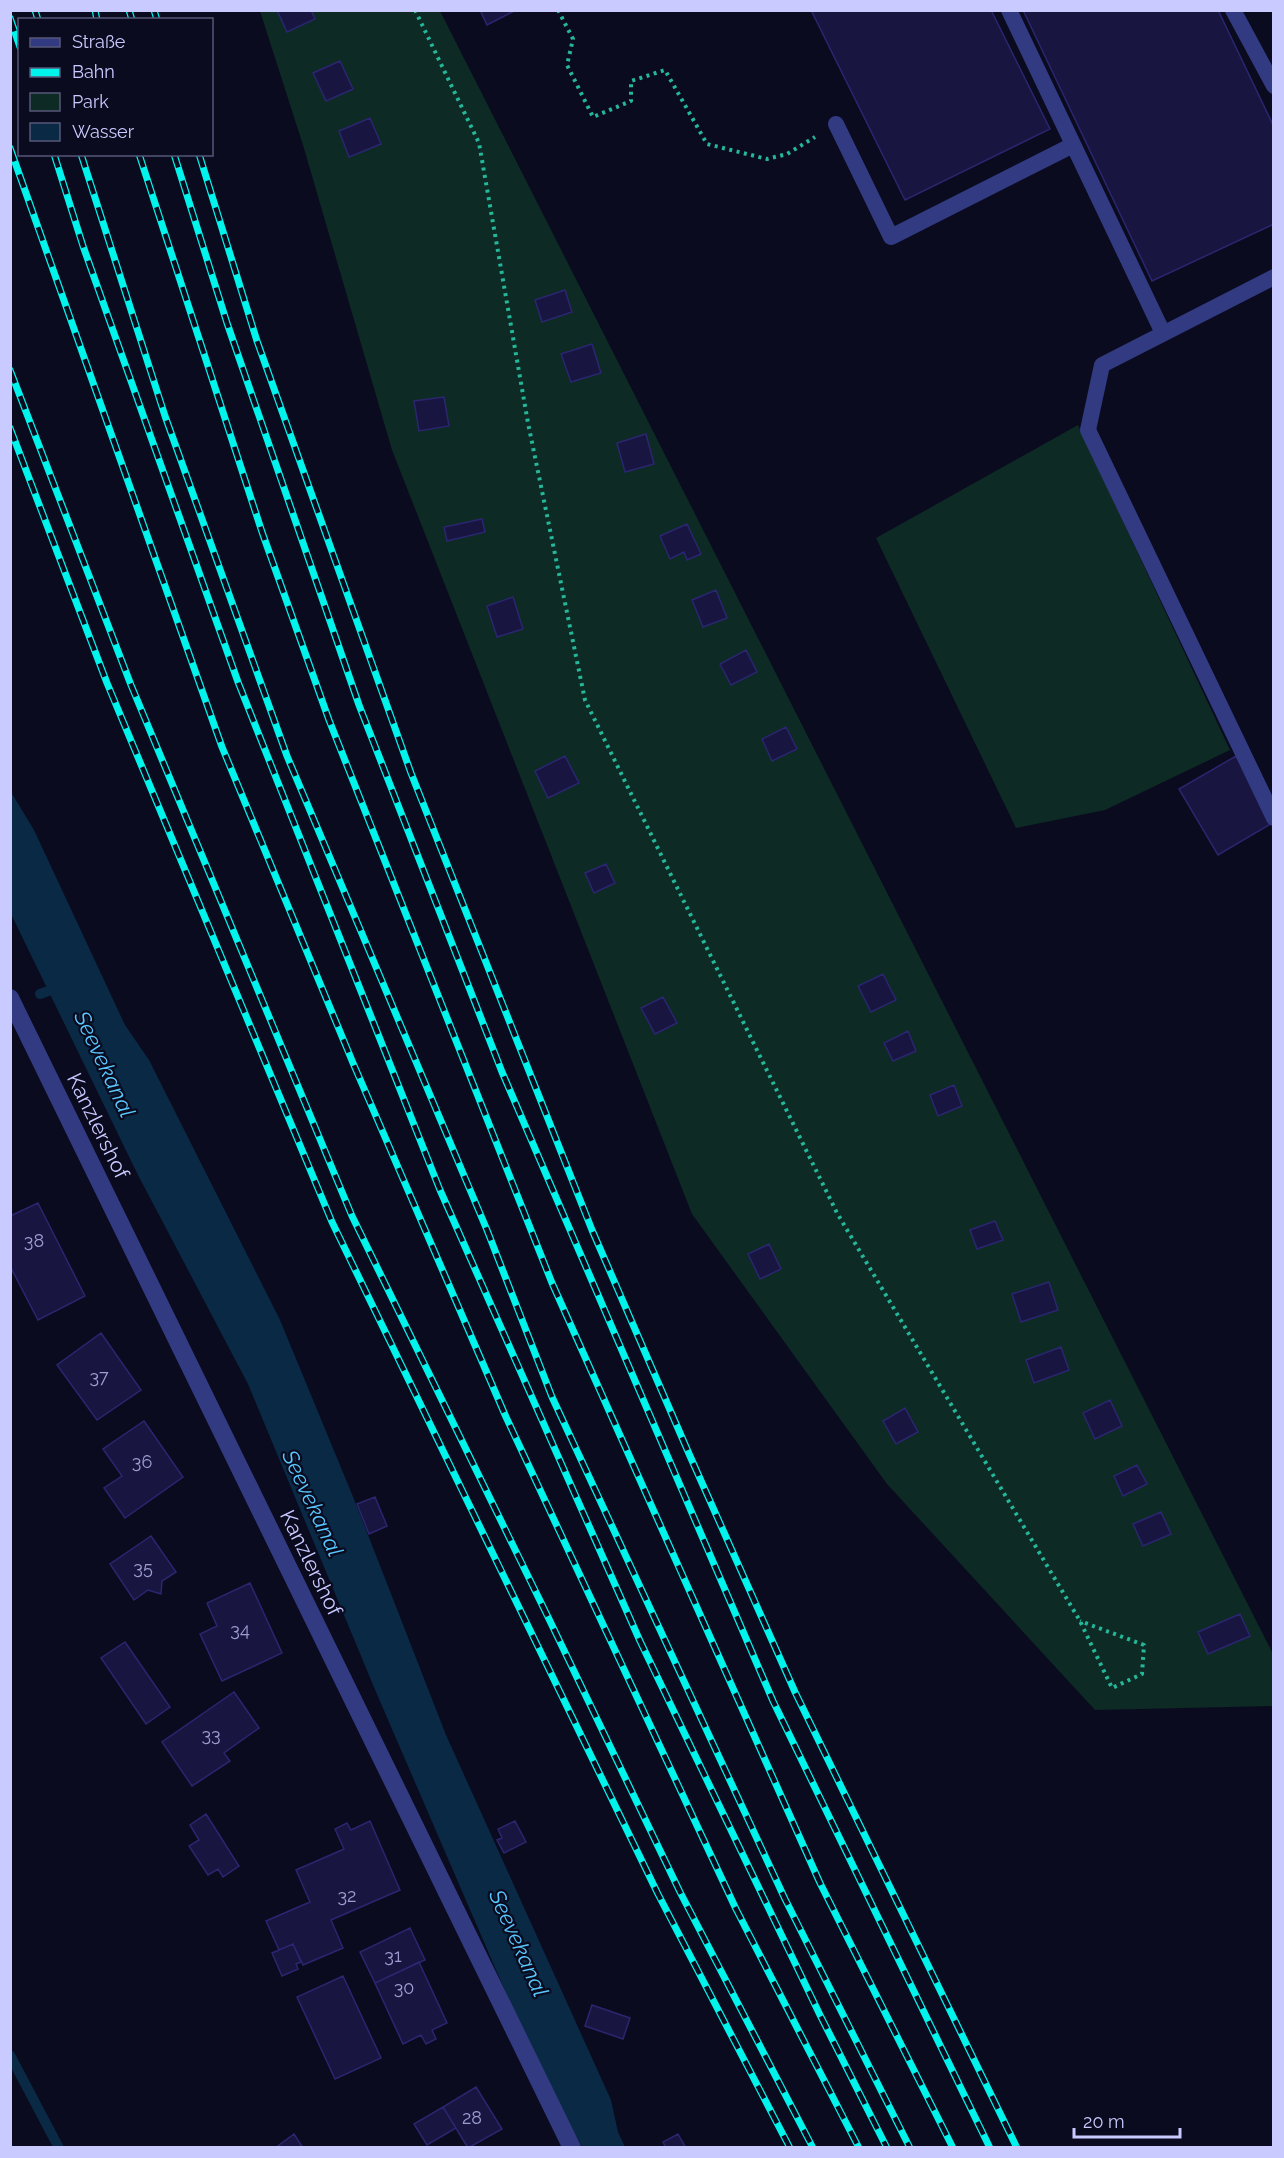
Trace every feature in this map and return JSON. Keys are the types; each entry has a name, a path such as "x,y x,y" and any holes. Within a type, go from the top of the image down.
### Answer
{"street":[{"name":"Kanzlershof","path":"10,998 572,2148"}],"lane":[{"path":"1009,10 1163,333"},
{"path":"1233,10 1274,86"},
{"path":"837,124 891,237 1073,145"},
{"path":"1274,277 1102,364 1088,430 1274,818"}],"path":[{"path":"416,10 479,143 528,423 585,700 837,1213 1080,1621 1112,1688 1142,1674 1144,1645 1080,1621"},
{"path":"558,10 573,39 567,65 593,117 631,101 631,81 665,70 708,144 767,159 787,154 837,124"}],"green space":[{"path":"260,11 440,11 1273,1654 1273,1706 1095,1710 887,1484 692,1214 392,450 303,145"},
{"path":"1078,425 1230,750 1105,810 1016,828 876,538"}],"water":[{"name":"Seevekanal","path":"11,792 34,830 125,1025 149,1060 280,1320 356,1504 446,1735 611,2100 618,2132 625,2147 582,2147 535,2060 376,1692 248,1384 138,1175 11,914"}],"building":[{"path":"277,10 311,10 315,19 287,32"},
{"path":"480,10 516,10 487,25"},
{"path":"811,10 991,10 1050,129 905,200"},
{"path":"1023,10 1218,10 1274,127 1274,224 1152,281"},
{"path":"340,61 353,89 326,101 313,73"},
{"path":"370,118 381,144 349,157 339,131"},
{"path":"565,290 572,312 542,322 535,300"},
{"path":"592,344 601,373 571,382 561,354"},
{"path":"444,397 449,426 419,431 414,401"},
{"path":"646,434 654,464 625,472 617,443"},
{"path":"482,519 485,532 447,541 444,527"},
{"path":"687,524 701,554 687,560 684,552 670,559 660,536"},
{"path":"716,590 727,618 703,627 692,600"},
{"path":"513,597 523,629 497,637 487,606"},
{"path":"746,650 757,672 731,685 720,664"},
{"path":"786,727 797,749 772,761 762,739"},
{"path":"565,756 579,783 548,798 535,771"},
{"path":"1236,756 1274,822 1218,855 1179,789"},
{"path":"606,864 615,883 594,893 585,873"},
{"path":"883,974 896,1000 871,1012 858,986"},
{"path":"663,997 677,1023 655,1034 641,1008"},
{"path":"908,1031 916,1051 893,1061 884,1043"},
{"path":"954,1085 962,1106 938,1116 930,1095"},
{"path":"38,1203 85,1296 38,1320 10,1266 10,1216"},
{"path":"995,1221 1003,1240 977,1249 970,1230"},
{"path":"769,1244 781,1269 760,1279 748,1254"},
{"path":"1049,1282 1058,1310 1021,1322 1012,1294"},
{"path":"101,1333 141,1390 97,1420 57,1365"},
{"path":"1061,1347 1069,1370 1034,1383 1026,1360"},
{"path":"1110,1400 1122,1426 1095,1439 1083,1413"},
{"path":"905,1408 918,1432 896,1444 883,1421"},
{"path":"144,1421 183,1477 125,1518 104,1488 122,1476 103,1449"},
{"path":"1137,1465 1147,1484 1123,1496 1114,1476"},
{"path":"375,1497 387,1526 369,1534 357,1504"},
{"path":"1161,1512 1171,1534 1143,1546 1133,1524"},
{"path":"151,1536 176,1572 162,1581 161,1594 148,1590 134,1600 110,1564"},
{"path":"250,1583 282,1653 222,1681 200,1634 217,1626 207,1603"},
{"path":"1240,1614 1250,1636 1208,1654 1198,1632"},
{"path":"125,1642 170,1707 146,1724 101,1658"},
{"path":"234,1692 259,1728 224,1753 230,1761 192,1786 162,1742"},
{"path":"206,1814 239,1866 223,1877 218,1869 208,1875 189,1846 199,1840 190,1825"},
{"path":"370,1821 400,1890 331,1920 343,1948 303,1965 293,1944 279,1950 266,1921 310,1902 296,1870 344,1849 335,1829 347,1823 351,1830"},
{"path":"515,1821 526,1842 504,1853 497,1840 502,1838 498,1829"},
{"path":"410,1928 425,1960 375,1983 360,1952"},
{"path":"293,1944 301,1962 296,1964 298,1969 282,1976 272,1953"},
{"path":"419,1962 447,2023 432,2030 436,2039 426,2044 421,2035 403,2044 375,1983"},
{"path":"343,1976 381,2058 335,2079 297,1997"},
{"path":"592,2005 630,2018 623,2039 585,2026"},
{"path":"476,2087 502,2129 468,2148 443,2107"},
{"path":"443,2107 456,2128 427,2145 414,2124"},
{"path":"294,2134 303,2148 275,2148"},
{"path":"678,2134 686,2148 666,2148 663,2142"}],"waterway":[{"path":"40,994 62,986"},
{"path":"10,2055 59,2148"}],"railway":[{"path":"35,10 37,18"},
{"path":"95,10 97,18"},
{"path":"129,10 131,18"},
{"path":"154,10 156,18"},
{"path":"10,18 18,41"},
{"path":"10,148 222,747 353,1063 506,1417 736,1909 859,2148"},
{"path":"55,156 83,246 238,682 440,1190 640,1641 820,2015 887,2148"},
{"path":"82,156 165,416 287,756 487,1230 552,1397 785,1899 910,2148"},
{"path":"140,156 262,532 329,720 552,1283 820,1883 953,2148"},
{"path":"175,156 227,323 359,705 502,1072 773,1701 990,2148"},
{"path":"200,156 257,341 411,773 592,1230 795,1692 1017,2148"},
{"path":"10,370 131,685 352,1216 680,1892 813,2148"},
{"path":"10,428 107,683 332,1222 658,1894 790,2148"}]}
